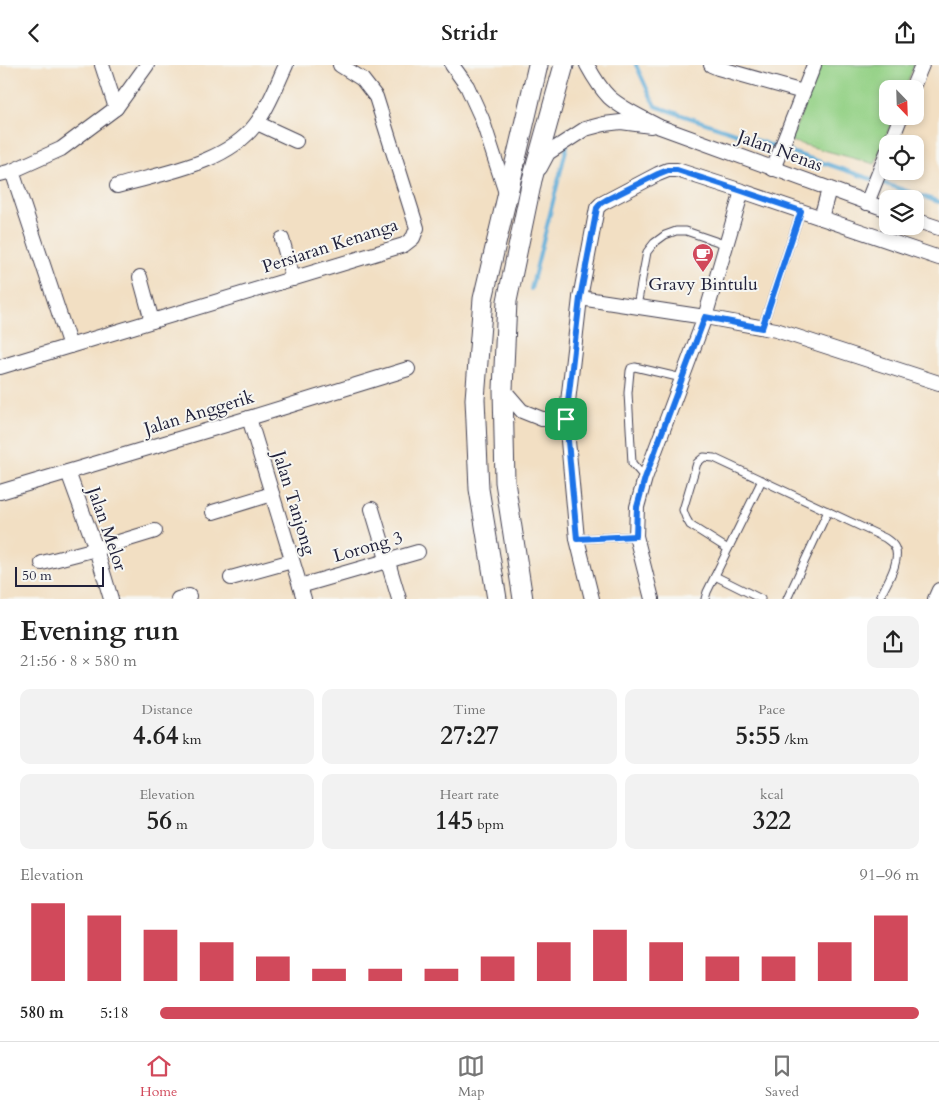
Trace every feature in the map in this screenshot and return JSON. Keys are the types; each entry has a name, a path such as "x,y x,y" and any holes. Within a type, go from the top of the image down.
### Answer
{"main road":[{"path":"497,599 479,489 475,399 483,299 538,65"},
{"path":"523,599 505,482 502,389 508,301 532,180 564,65"}],"street":[{"path":"102,65 116,108"},
{"path":"70,346 6,173 61,149 116,108 147,65"},
{"path":"117,186 194,165 216,156 234,145 247,135 257,123 286,65"},
{"name":"Persiaran Kenanga","path":"0,367 404,245 413,237 417,228 376,97 362,79 340,65"},
{"path":"452,65 467,85 482,119 507,197"},
{"name":"Jalan Nenas","path":"587,65 593,77 610,97 628,110 660,127 879,207"},
{"path":"712,65 803,93"},
{"path":"773,169 814,65"},
{"path":"916,80 922,65"},
{"name":"Jalan Nenas","path":"532,180 548,153 585,129 621,122 660,127"},
{"path":"257,123 296,141"},
{"path":"592,599 577,539 566,419 580,298 597,208 601,203 658,174 668,170 677,170 939,258"},
{"path":"867,203 879,172"},
{"path":"821,218 829,189"},
{"path":"652,599 636,536 637,507 645,478 705,317 742,191"},
{"path":"924,223 939,229"},
{"path":"282,239 293,279"},
{"path":"140,277 152,321"},
{"path":"580,298 776,330 939,383"},
{"name":"Jalan Anggerik","path":"0,492 408,369"},
{"path":"502,389 522,411 542,419 566,419"},
{"name":"Jalan Tanjong","path":"249,418 302,593"},
{"name":"Jalan Melor","path":"68,472 96,549 111,599"},
{"path":"213,512 272,494"},
{"path":"372,509 399,599"},
{"path":"42,563 155,531"},
{"name":"Lorong 3","path":"302,593 388,561 418,552"},
{"path":"231,578 292,561"},
{"path":"935,599 939,590"}],"lane":[{"path":"762,328 801,211"},
{"path":"637,307 647,252 654,243 676,231 686,231 726,245"},
{"path":"645,478 632,463 628,393 631,368 635,367 682,378"},
{"path":"728,549 690,525 683,510 697,463 704,457 714,458 885,538 895,547 897,555 896,563 879,599"},
{"path":"705,599 762,480"},
{"path":"787,599 828,511"},
{"path":"577,539 636,536"},
{"path":"715,576 761,599"}],"green space":[{"path":"822,65 914,65 908,80 879,80 879,125 890,125 886,135 879,135 879,154 875,164 790,141"}],"waterway":[{"path":"636,65 655,106 939,202"},
{"path":"531,289 567,146"}],"place":[{"name":"Gravy Bintulu","path":"703,273"}],"route":[{"path":"668,170 677,170 801,211 762,328 705,317 645,478 637,507 636,536 577,539 566,419 580,298 597,208 601,203 658,174 668,170"}]}
